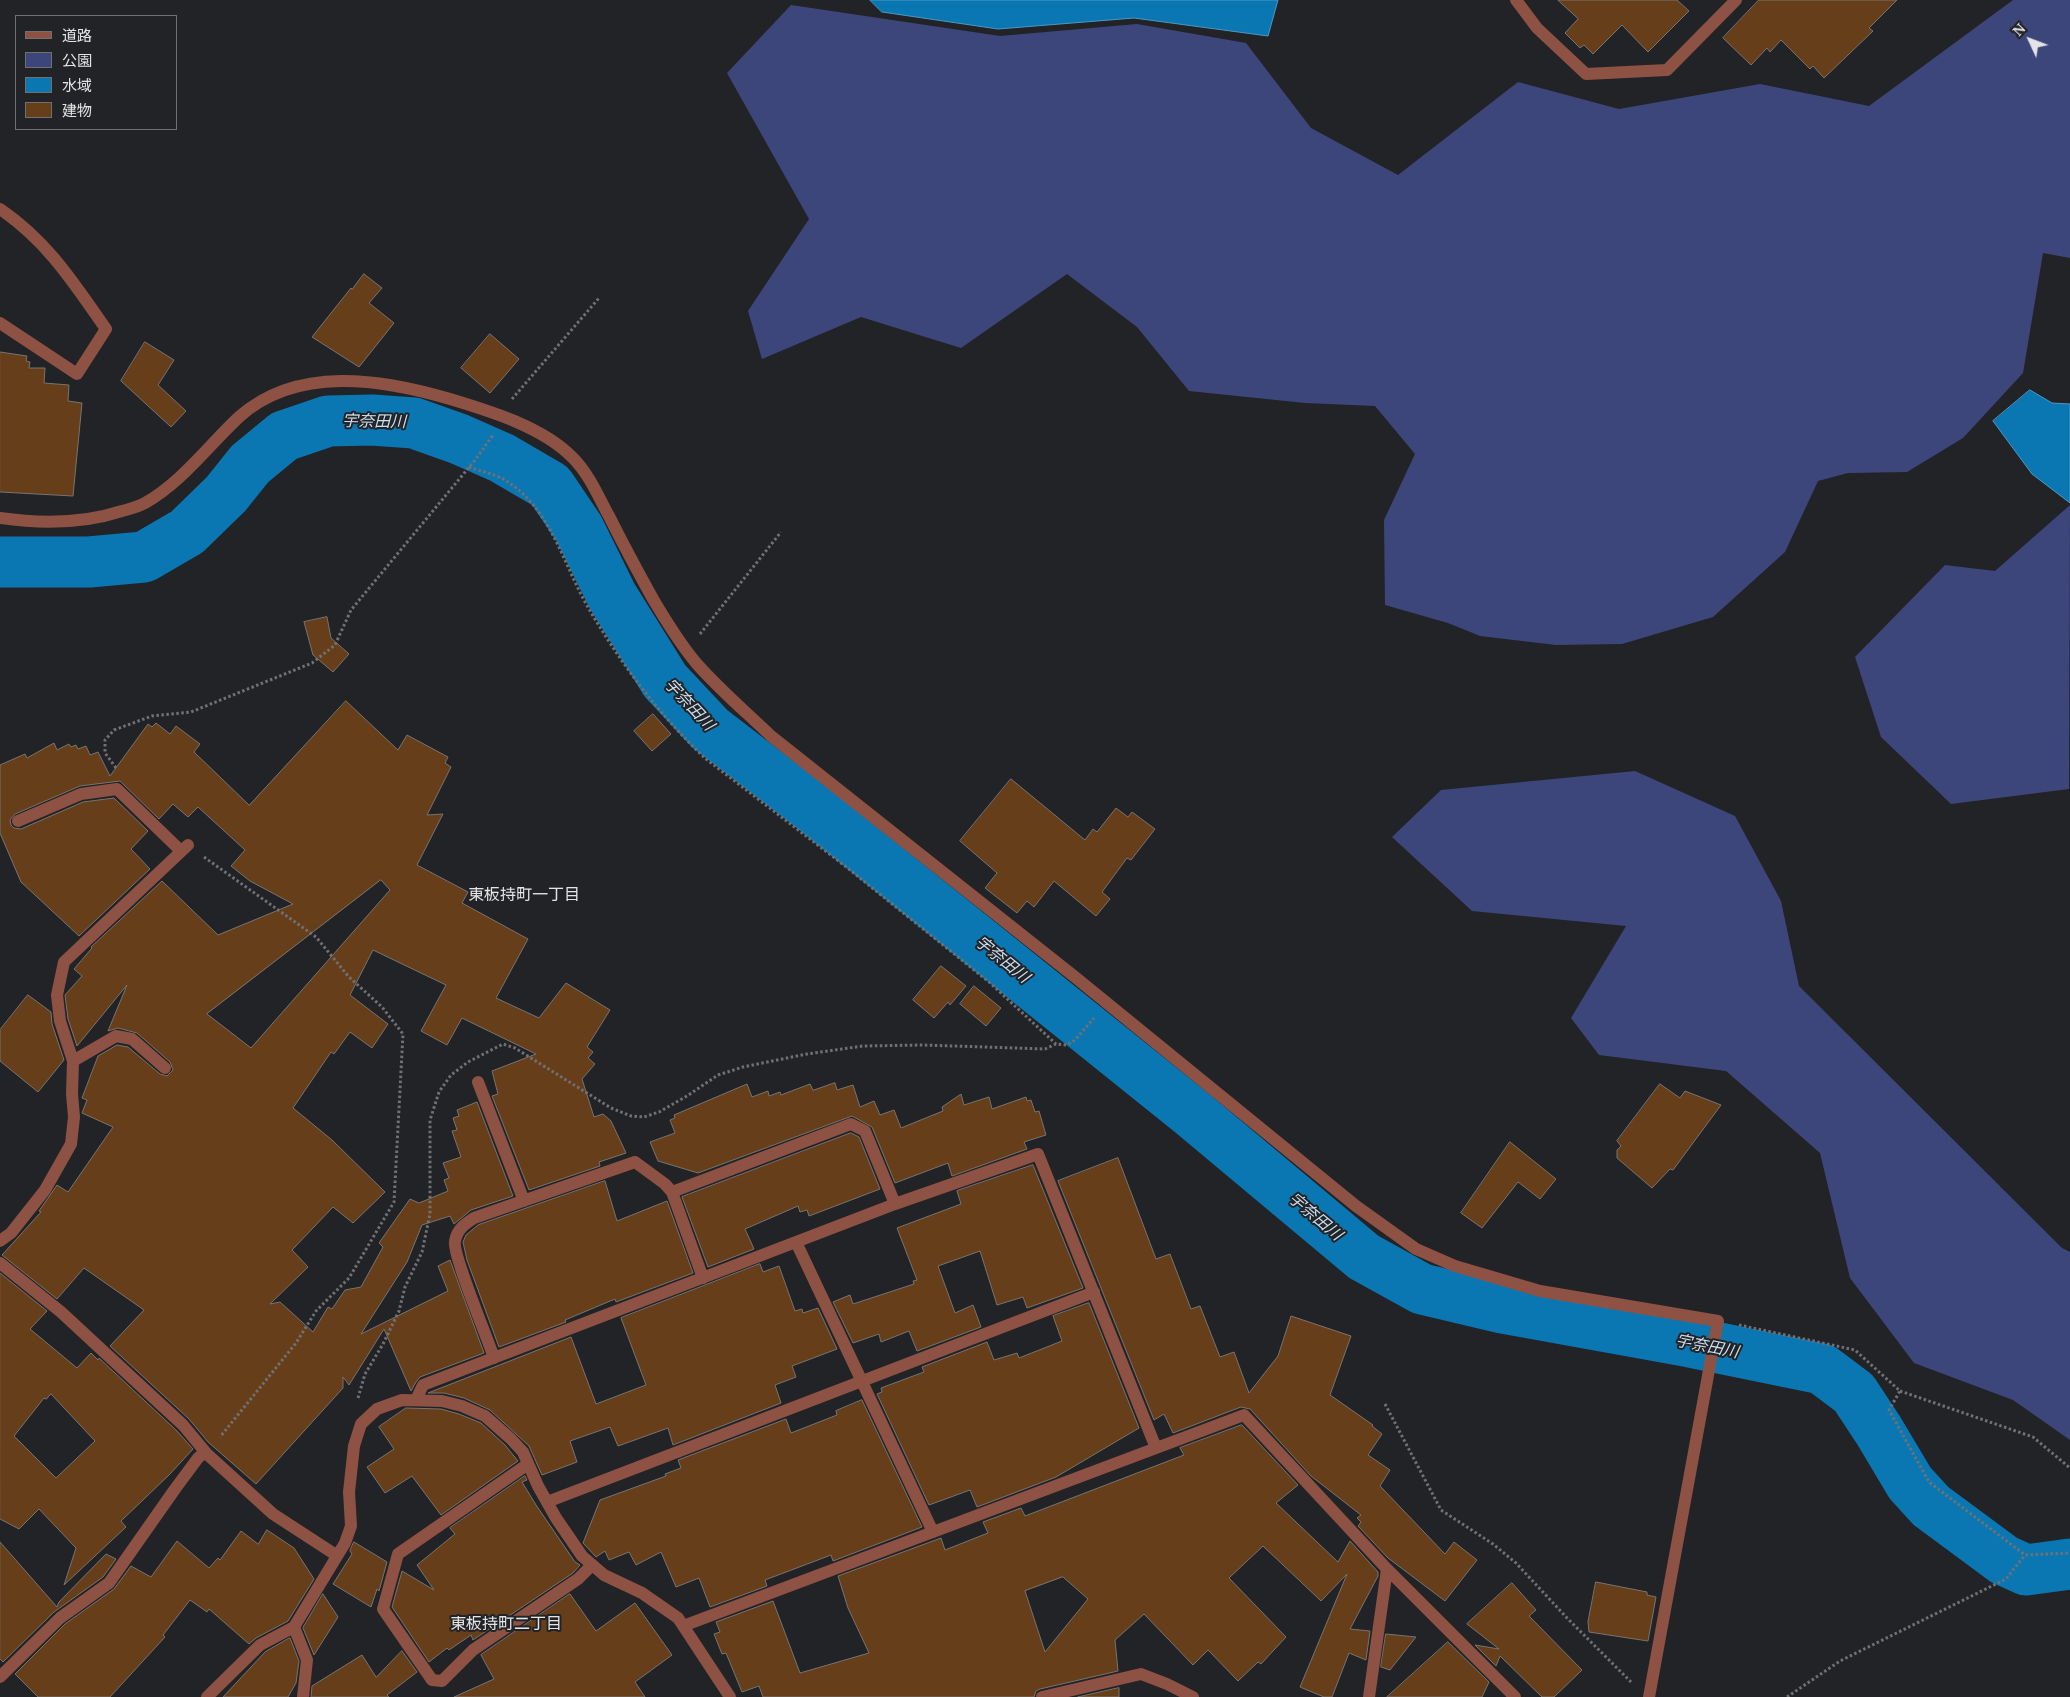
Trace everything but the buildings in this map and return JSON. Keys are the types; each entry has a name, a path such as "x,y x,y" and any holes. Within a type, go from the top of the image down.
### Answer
{"street":[{"path":"1522,2 1537,28 1586,74 1667,70 1736,0"},
{"path":"0,209 20,223 61,264 106,329 77,374 0,323"},
{"path":"0,518 25,521 68,522 112,514 143,505 169,487 242,415 268,398 292,388 320,381 355,381 392,385 433,394 502,416 546,438 573,458 592,484 654,600 696,664 725,693 771,736 1107,1003 1356,1206 1416,1249 1455,1266 1540,1291 1717,1326 1650,1691"},
{"path":"0,1241 10,1233 45,1190 71,1144 74,1117 72,1094 73,1061 60,1021 57,995 64,962 184,848 116,789 81,794 18,821"},
{"path":"73,1061 116,1036 132,1039 165,1068"},
{"path":"478,1082 524,1201"},
{"path":"672,1192 851,1124 865,1131 895,1204"},
{"path":"416,1400 423,1385 895,1204 1038,1154 1156,1448"},
{"path":"494,1358 458,1260 454,1242 461,1226 474,1218 635,1162 672,1192 703,1278"},
{"path":"796,1242 933,1532"},
{"path":"0,1263 61,1312 183,1425 205,1452 273,1514 336,1556"},
{"path":"546,1502 1094,1292"},
{"path":"207,1697 260,1645 294,1627 345,1543 351,1526 349,1492 354,1446 361,1424 377,1409 402,1400 416,1400 442,1401 462,1406 485,1416 523,1452 546,1502 582,1556 604,1575 642,1593 678,1618 730,1697"},
{"path":"683,1626 1244,1415 1387,1569 1515,1697"},
{"path":"0,1677 60,1618 110,1583 175,1489 198,1458 205,1452"},
{"path":"528,1464 398,1554 383,1609 432,1680 442,1681 473,1650 578,1579 592,1565"},
{"path":"1369,1697 1387,1569"},
{"path":"294,1627 307,1660 303,1697"},
{"path":"1042,1697 1141,1674 1193,1697"}],"path":[{"path":"118,769 105,753 105,740 114,730 152,716 190,712 218,702 260,682 312,663 323,656 334,645 351,610 469,467 502,416 599,298"},
{"path":"469,467 504,480 523,495 541,516 562,550 588,607 606,636 657,707 688,742 706,759 830,854 989,982 1056,1044"},
{"path":"684,647 698,636 781,532"},
{"path":"184,848 316,937 350,977 382,1007 404,1034 394,1202 349,1278 316,1311 296,1343 215,1443 205,1452"},
{"path":"361,1424 352,1416 365,1374 384,1344 399,1311 405,1287 422,1252 430,1214 430,1120 439,1092 451,1075 468,1062 503,1044 515,1048 611,1108 630,1116 644,1117 659,1112 718,1075 743,1067 807,1054 863,1046 924,1045 1045,1048 1056,1044 1067,1045 1075,1040 1107,1003"},
{"path":"1717,1326 1854,1350 1900,1390 2033,1437 2070,1468"},
{"path":"1900,1390 1889,1410 1929,1482 2025,1555 2070,1553"},
{"path":"1386,1404 1441,1510 1493,1544 1536,1583 1567,1618 1631,1682 1650,1691"},
{"path":"1787,1697 1840,1661 2006,1579 2025,1555"}],"green space":[{"path":"2013,0 2070,0 2070,258 2043,253 2023,373 1963,438 1907,472 1848,473 1818,481 1785,552 1713,617 1622,644 1556,645 1480,636 1448,623 1385,605 1384,520 1415,454 1375,406 1305,403 1189,391 1137,327 1067,274 961,348 861,317 762,359 748,311 809,219 727,73 791,5 1000,36 1137,24 1246,43 1311,128 1398,175 1518,82 1619,109 1760,84 1869,106"},
{"path":"2070,505 2069,789 1951,804 1881,737 1855,657 1945,565 1995,571"},
{"path":"1635,771 1735,816 1781,901 1799,986 2062,1248 2070,1252 2070,1440 2013,1400 1914,1363 1850,1278 1820,1153 1726,1071 1599,1055 1571,1018 1626,926 1472,911 1392,837 1441,790"}],"water":[{"path":"870,0 1278,0 1268,36 1134,18 998,29 882,12"},
{"path":"2030,390 2052,403 2070,404 2070,503 2032,474 1993,421"}],"waterway":[{"name":"宇奈田川","path":"0,562 89,562 144,557 187,532 226,494 250,464 284,436 328,421 372,420 414,423 459,439 502,458 550,486 579,529 612,596 665,681 710,729 810,806 1192,1113 1364,1257 1422,1289 1502,1308 1690,1342 1822,1369 1854,1393 1910,1483 1931,1506 2004,1560 2026,1570 2070,1564"}],"district":[{"name":"東板持町一丁目","path":"524,895"},
{"name":"東板持町二丁目","path":"506,1624"}]}
